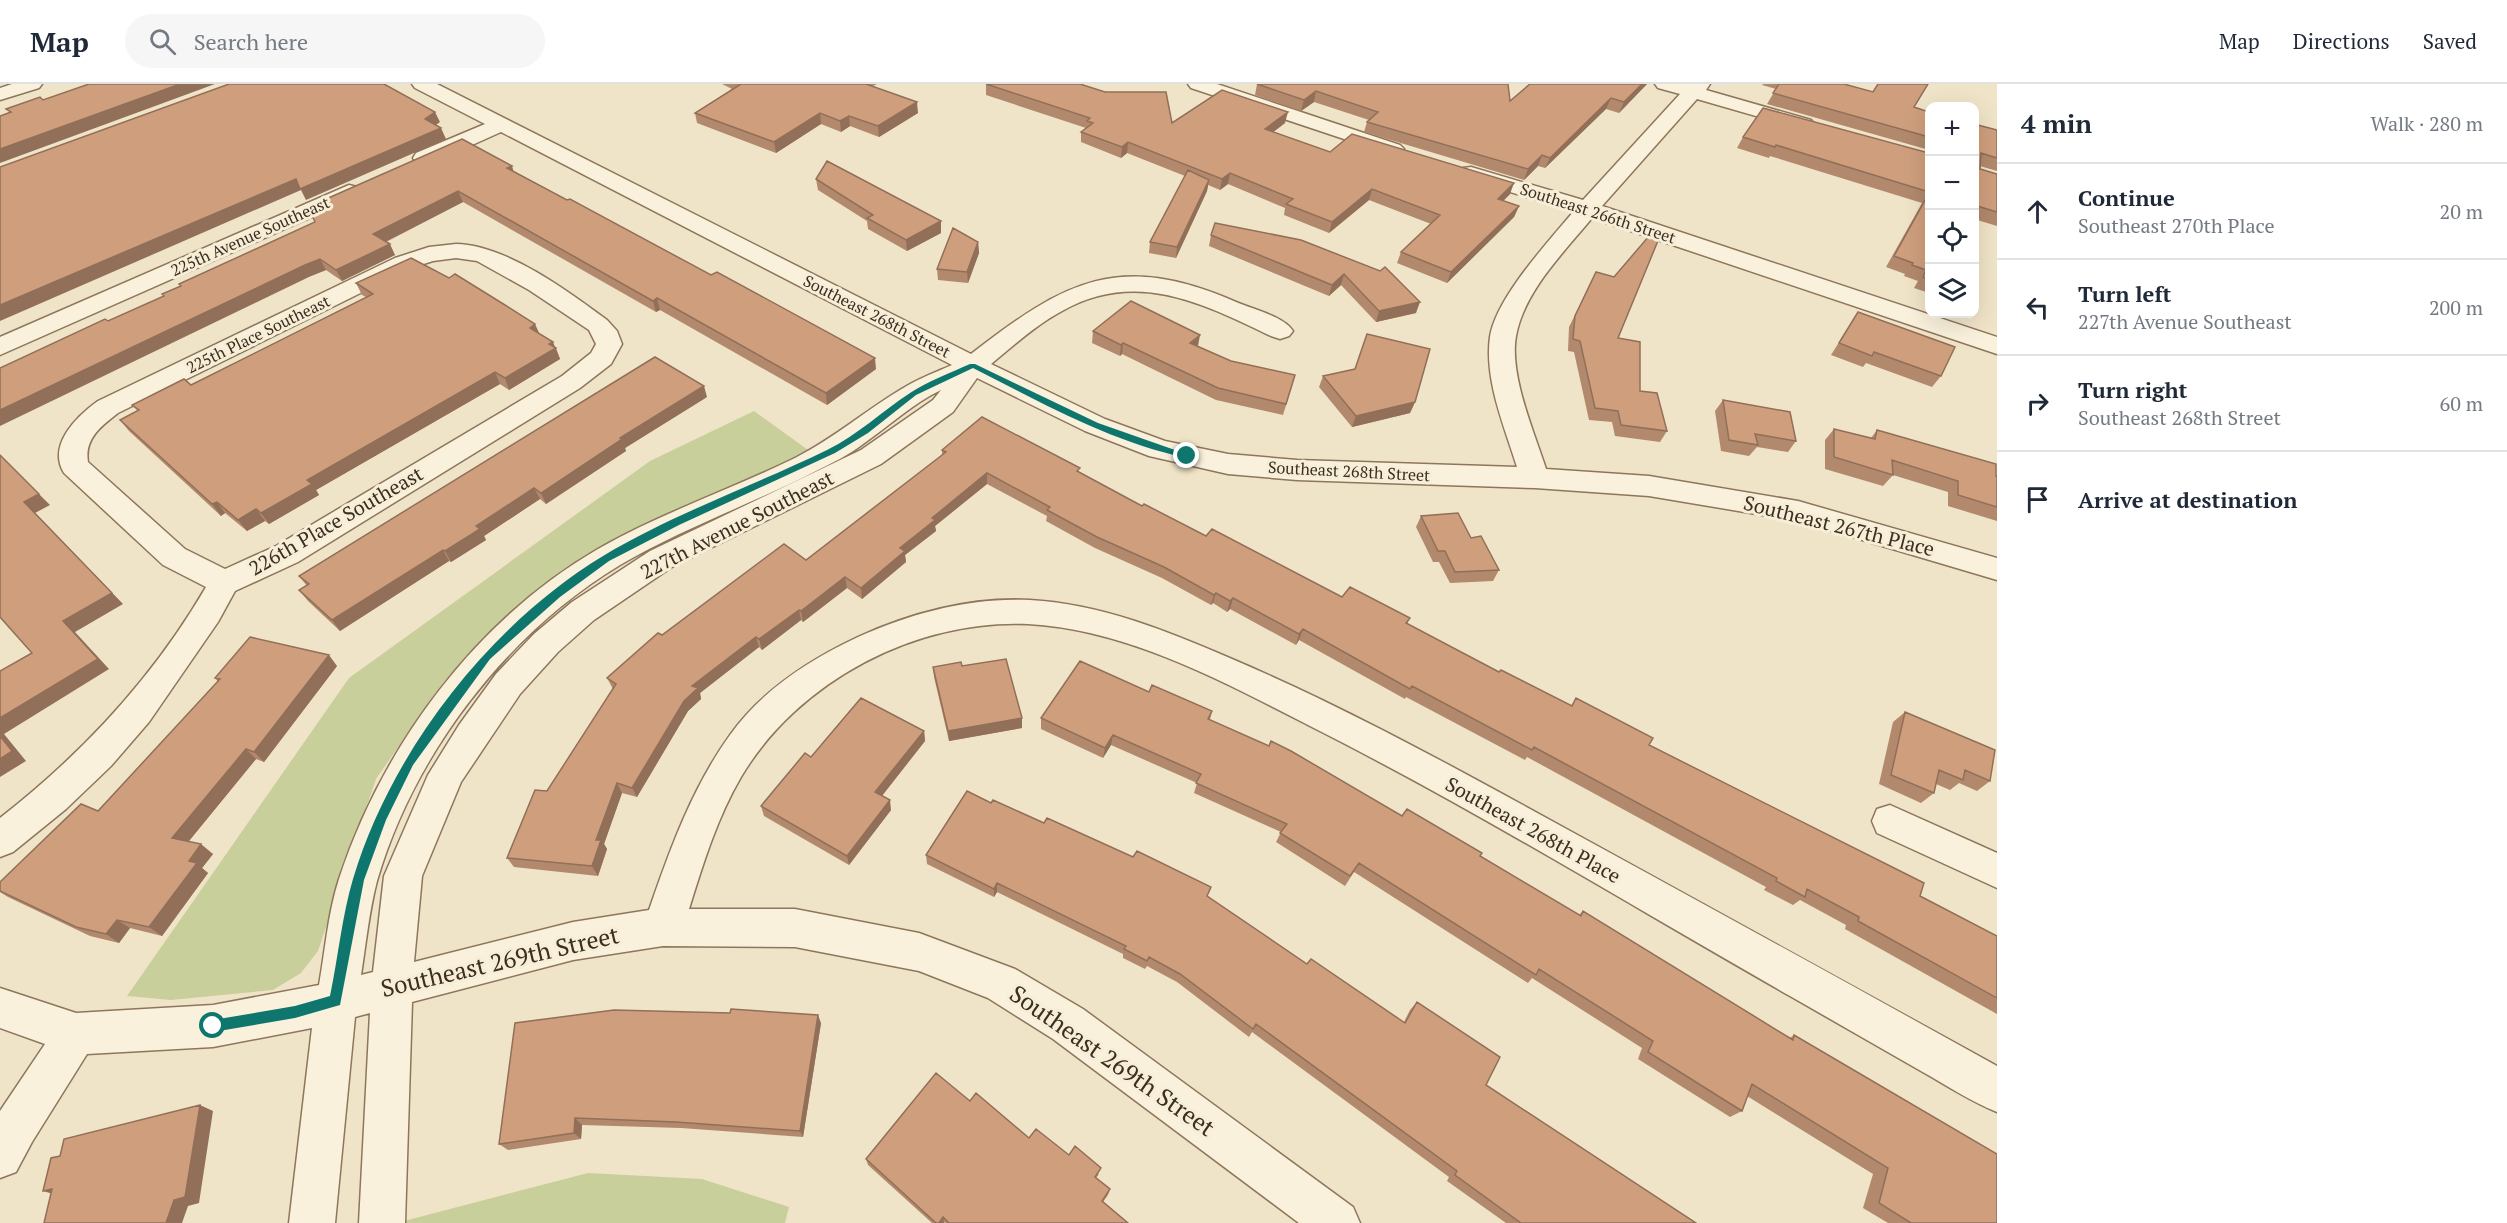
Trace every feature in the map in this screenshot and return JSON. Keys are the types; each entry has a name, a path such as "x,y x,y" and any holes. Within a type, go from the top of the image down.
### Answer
{"street":[{"path":"0,94 32,84"},
{"name":"Southeast 268th Street","path":"422,84 973,365 1095,425 1159,449 1228,464 1297,470 1535,478"},
{"path":"1198,84 1408,154"},
{"path":"1665,84 1697,88 1828,131"},
{"path":"1535,478 1506,387 1503,334 1522,289 1589,209 1697,88"},
{"path":"401,168 501,125"},
{"name":"Southeast 266th Street","path":"1452,167 1589,209 1997,346"},
{"name":"225th Avenue Southeast","path":"0,347 373,181"},
{"name":"225th Place Southeast","path":"224,583 174,557 74,466 71,455 77,438 93,418 108,407 403,263 429,253 476,252 487,256 600,326 609,344"},
{"name":"227th Avenue Southeast","path":"312,1223 336,1001 358,880 381,819 409,762 486,657 557,595 605,559 676,523 832,451 865,431 914,393 973,365 1052,306 1086,289 1103,285 1161,284 1192,291 1280,331"},
{"name":"226th Place Southeast","path":"224,583 287,554 571,382 602,358 609,344"},
{"name":"227th Avenue Southeast","path":"382,1223 393,986 403,876 419,833 446,775 471,735 508,684 546,643 583,611 661,559 871,457 943,406 973,365"},
{"name":"Southeast 267th Place","path":"1535,478 1649,486 1787,509 1997,569"},
{"path":"0,840 53,798 98,755 137,712 207,613 224,583"},
{"name":"Southeast 268th Place","path":"663,927 699,819 746,739 778,706 827,668 881,640 915,628 958,617 1024,611 1051,614 1118,627 1285,696 1485,802 1997,1090"},
{"path":"1890,821 1997,871"},
{"name":"Southeast 269th Street","path":"76,1034 213,1026 295,1012 573,941 663,927 795,928 919,952 1001,983 1068,1024 1337,1223"},
{"path":"0,1008 76,1034 16,1126 0,1156"}],"green space":[{"path":"754,411 811,452 537,594 443,683 376,779 318,951 301,973 273,990 171,1000 127,996 349,678 650,461"},
{"path":"588,1173 702,1179 789,1207 785,1223 403,1223"}],"building":[{"path":"89,84 180,84 0,149 0,116 11,112 6,109 40,97 43,100"},
{"path":"229,84 384,84 435,112 425,119 441,128 300,189 296,179 0,305 0,167"},
{"path":"741,84 866,84 917,102 878,126 849,116 840,121 820,113 774,142 695,113"},
{"path":"986,84 1080,84 1105,92 1166,92 1172,123 1222,90 1288,112 1265,129 1330,152 1352,134 1514,183 1498,199 1519,206 1451,272 1401,252 1440,215 1372,189 1332,222 1286,204 1293,199 1230,173 1222,179 1128,142 1122,147 1081,132 1093,123 1087,121 1090,118"},
{"path":"1257,84 1508,84 1510,101 1530,84 1642,84 1624,102 1611,98 1550,158 1542,155 1528,169 1367,122 1378,112 1316,91 1304,100"},
{"path":"1779,84 1844,84 1873,92 1878,84 1928,84 1914,107 1925,111 1925,136 1773,93"},
{"path":"1763,108 1925,152 1925,191 1776,145 1775,147 1743,137"},
{"path":"1979,125 1997,130 1997,158 1981,153 1980,169 1997,174 1997,212 1979,207"},
{"path":"462,139 512,166 507,168 567,200 570,199 711,275 717,272 875,358 826,393 657,298 653,301 458,191 373,234 390,244 336,270 320,259 305,265 0,410 0,368 105,319 108,321 164,296 162,294 181,286 179,284 315,222 308,207"},
{"path":"827,161 941,221 906,240 867,218 873,215 816,179"},
{"path":"1188,170 1209,180 1177,247 1150,242"},
{"path":"1925,200 1925,270 1894,256"},
{"path":"1215,223 1301,240 1380,271 1385,267 1420,302 1379,311 1344,274 1332,285 1211,235"},
{"path":"953,228 978,242 967,272 937,269"},
{"path":"1655,229 1662,231 1618,338 1640,342 1640,391 1657,393 1667,431 1621,425 1618,411 1595,408 1580,341 1573,339 1575,316 1596,272 1614,277"},
{"path":"411,258 449,278 455,274 505,305 535,324 530,328 553,342 549,344 556,348 505,378 495,372 307,480 312,484 261,513 256,509 238,520 217,502 212,504 120,420 139,410 132,405 184,379 191,385 373,294 356,283"},
{"path":"1131,301 1200,335 1190,343 1231,361 1295,375 1286,404 1218,388 1093,331"},
{"path":"1858,312 1955,347 1941,376 1874,352 1872,356 1839,343"},
{"path":"1367,334 1430,349 1415,402 1356,416 1323,376 1355,369"},
{"path":"655,357 704,386 620,438 622,439 541,493 534,488 476,526 480,529 332,620 299,590 309,584 299,576"},
{"path":"1723,400 1790,412 1796,441 1755,434 1758,445 1729,440"},
{"path":"982,417 1080,468 1077,471 1142,506 1144,504 1206,536 1212,529 1342,597 1350,587 1410,618 1406,623 1499,672 1501,670 1572,706 1576,698 1653,738 1649,745 1924,883 1920,896 1997,936 1997,998 1858,921 1859,917 1807,889 1805,897 1776,881 1777,878 1534,747 1532,750 1412,686 1410,689 1303,629 1299,634 1233,598 1230,601 1216,593 1214,595 1164,567 1097,537 1047,510 1050,507 987,473 932,518 935,520 900,548 905,551 861,588 845,577 801,611 799,610 759,639 756,637 692,686 698,688 684,701 632,788 617,783 596,840 601,840 592,866 507,858 535,790 547,791 616,684 607,678 658,633 662,635 784,544 806,560 946,452 942,450"},
{"path":"1834,429 1875,439 1877,430 1996,464 1997,507 1958,495 1958,481 1892,460 1893,475 1834,457"},
{"path":"0,455 39,494 24,502 112,593 63,621 98,659 0,718 0,671 32,653 0,617"},
{"path":"1458,513 1471,538 1481,536 1499,570 1455,572 1445,551 1438,551 1421,516"},
{"path":"250,637 329,655 254,752 246,749 172,838 201,844 189,861 197,863 149,927 117,920 106,934 76,927 0,891 0,882 81,804 98,811 220,679 215,678"},
{"path":"1006,659 1022,718 948,731 933,667 961,662 962,666"},
{"path":"1080,661 1149,692 1152,685 1212,711 1208,719 1269,746 1271,741 1291,751 1402,816 1407,809 1482,853 1480,856 1581,916 1583,911 1793,1040 1794,1035 1997,1154 1997,1223 1911,1223 1879,1203 1888,1168 1752,1084 1742,1111 1648,1052 1653,1041 1539,969 1536,975 1359,863 1350,876 1280,833 1287,824 1196,783 1201,774 1113,735 1105,748 1041,718"},
{"path":"861,698 924,731 875,792 890,800 847,856 761,806 805,753 811,757"},
{"path":"1905,712 1995,750 1990,781 1965,770 1963,780 1939,770 1934,793 1891,775"},
{"path":"0,736 12,751 0,759"},
{"path":"967,791 991,803 993,800 1044,823 1047,818 1133,857 1137,851 1211,887 1207,896 1307,964 1311,959 1405,1023 1417,1002 1500,1057 1486,1085 1696,1223 1521,1223 1455,1175 1457,1171 1256,1024 1253,1029 1180,974 1149,957 1147,961 1124,949 1126,946 997,883 994,889 926,855"},
{"path":"731,1009 818,1015 800,1131 676,1122 575,1118 574,1133 499,1144 515,1023 614,1010 730,1013"},
{"path":"936,1073 970,1101 976,1093 1029,1138 1036,1129 1069,1155 1075,1146 1101,1168 1095,1177 1110,1189 1102,1201 1128,1223 949,1223 943,1217 939,1223 936,1223 866,1159"},
{"path":"200,1105 185,1197 174,1200 166,1223 44,1223 52,1189 43,1191 51,1158 60,1156 64,1139"}],"route":[{"path":"213,1026 295,1012 336,1001 358,880 381,819 409,762 486,657 518,627 605,559 676,523 832,451 865,431 914,393 973,365 1095,425 1159,449 1187,456"}]}
